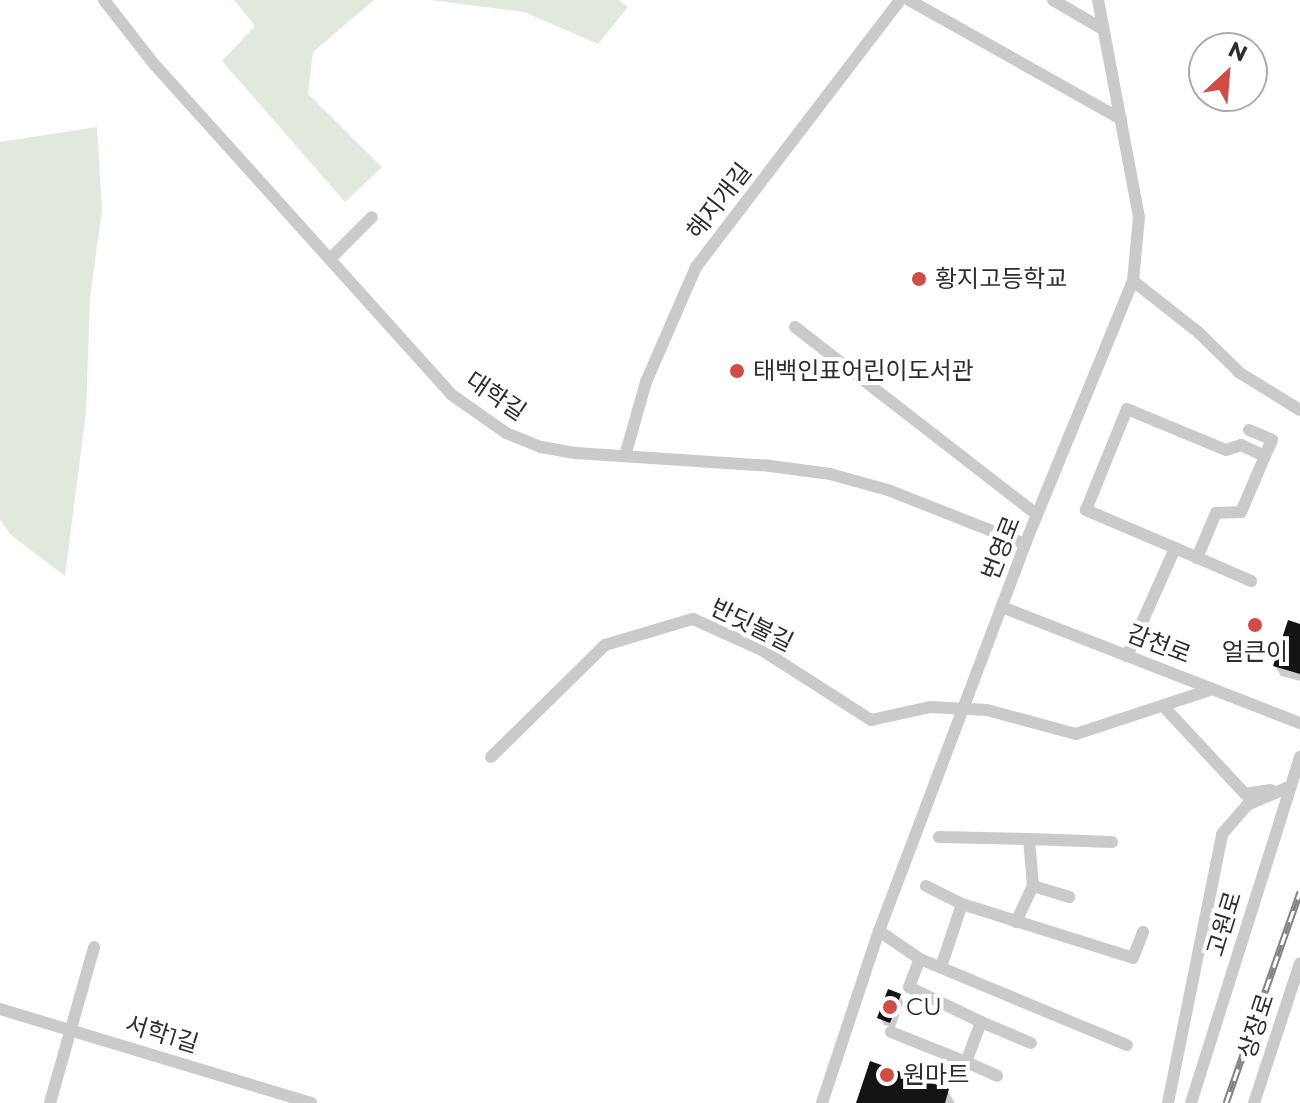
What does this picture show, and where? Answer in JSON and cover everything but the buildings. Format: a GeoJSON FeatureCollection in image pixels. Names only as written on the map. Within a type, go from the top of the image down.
{"type":"FeatureCollection","features":[{"type":"Feature","properties":{"kind":"street","name":"대학길"},"geometry":{"type":"LineString","coordinates":[[104,0],[154,64],[452,395],[506,433],[541,447],[830,474],[888,490],[1025,544]]}},
{"type":"Feature","properties":{"kind":"street","name":"해지개길"},"geometry":{"type":"LineString","coordinates":[[625,456],[646,382],[696,267],[900,0]]}},
{"type":"Feature","properties":{"kind":"street"},"geometry":{"type":"LineString","coordinates":[[909,0],[1121,119]]}},
{"type":"Feature","properties":{"kind":"street"},"geometry":{"type":"LineString","coordinates":[[1053,0],[1101,28]]}},
{"type":"Feature","properties":{"kind":"street","name":"번영로"},"geometry":{"type":"LineString","coordinates":[[822,1103],[879,931],[1025,544],[1133,281],[1139,217],[1098,0]]}},
{"type":"Feature","properties":{"kind":"street"},"geometry":{"type":"LineString","coordinates":[[330,259],[372,217]]}},
{"type":"Feature","properties":{"kind":"street"},"geometry":{"type":"LineString","coordinates":[[1133,281],[1198,332],[1240,373],[1300,410]]}},
{"type":"Feature","properties":{"kind":"street"},"geometry":{"type":"LineString","coordinates":[[795,327],[1037,515]]}},
{"type":"Feature","properties":{"kind":"street"},"geometry":{"type":"LineString","coordinates":[[1251,581],[1086,510],[1127,409],[1226,450],[1241,445],[1265,456]]}},
{"type":"Feature","properties":{"kind":"street"},"geometry":{"type":"LineString","coordinates":[[1197,558],[1216,513],[1241,512],[1272,440],[1249,430]]}},
{"type":"Feature","properties":{"kind":"street"},"geometry":{"type":"LineString","coordinates":[[1127,656],[1175,548]]}},
{"type":"Feature","properties":{"kind":"street","name":"감천로"},"geometry":{"type":"LineString","coordinates":[[1002,607],[1300,723]]}},
{"type":"Feature","properties":{"kind":"street","name":"반딧불길"},"geometry":{"type":"LineString","coordinates":[[491,757],[605,645],[693,619],[762,650],[871,720],[930,707],[987,710],[1076,734],[1164,707]]}},
{"type":"Feature","properties":{"kind":"street"},"geometry":{"type":"LineString","coordinates":[[1213,689],[1164,707],[1245,794],[1289,787]]}},
{"type":"Feature","properties":{"kind":"street","name":"고원로"},"geometry":{"type":"LineString","coordinates":[[1191,1103],[1300,757]]}},
{"type":"Feature","properties":{"kind":"street"},"geometry":{"type":"LineString","coordinates":[[1168,1103],[1222,834],[1247,805],[1289,787]]}},
{"type":"Feature","properties":{"kind":"street"},"geometry":{"type":"LineString","coordinates":[[939,837],[1112,842]]}},
{"type":"Feature","properties":{"kind":"street"},"geometry":{"type":"LineString","coordinates":[[1016,922],[1033,886],[1029,839]]}},
{"type":"Feature","properties":{"kind":"street"},"geometry":{"type":"LineString","coordinates":[[926,886],[962,904],[1133,958],[1143,932]]}},
{"type":"Feature","properties":{"kind":"street"},"geometry":{"type":"LineString","coordinates":[[1033,886],[1069,897]]}},
{"type":"Feature","properties":{"kind":"street"},"geometry":{"type":"LineString","coordinates":[[941,967],[962,904]]}},
{"type":"Feature","properties":{"kind":"street"},"geometry":{"type":"LineString","coordinates":[[879,931],[920,959],[1127,1045]]}},
{"type":"Feature","properties":{"kind":"street"},"geometry":{"type":"LineString","coordinates":[[50,1103],[94,947]]}},
{"type":"Feature","properties":{"kind":"street"},"geometry":{"type":"LineString","coordinates":[[920,959],[909,987],[1031,1043]]}},
{"type":"Feature","properties":{"kind":"street","name":"상장로"},"geometry":{"type":"LineString","coordinates":[[1254,1103],[1300,963]]}},
{"type":"Feature","properties":{"kind":"street","name":"서학1길"},"geometry":{"type":"LineString","coordinates":[[0,1009],[311,1103]]}},
{"type":"Feature","properties":{"kind":"street"},"geometry":{"type":"LineString","coordinates":[[966,1062],[981,1022]]}},
{"type":"Feature","properties":{"kind":"street"},"geometry":{"type":"LineString","coordinates":[[891,1032],[997,1076]]}},
{"type":"Feature","properties":{"kind":"shaded area"},"geometry":{"type":"Polygon","coordinates":[[[234,0],[374,0],[313,52],[308,94],[382,167],[345,202],[222,61],[255,26],[234,0]]]}},
{"type":"Feature","properties":{"kind":"shaded area"},"geometry":{"type":"Polygon","coordinates":[[[430,0],[619,0],[628,7],[598,44],[524,12],[430,0]]]}},
{"type":"Feature","properties":{"kind":"shaded area"},"geometry":{"type":"Polygon","coordinates":[[[97,127],[102,210],[90,298],[86,412],[65,576],[12,536],[0,520],[0,142],[97,127]]]}},
{"type":"Feature","properties":{"kind":"railway"},"geometry":{"type":"LineString","coordinates":[[1226,1103],[1300,892]]}},
{"type":"Feature","properties":{"kind":"place","name":"황지고등학교"},"geometry":{"type":"Point","coordinates":[919,279]}},
{"type":"Feature","properties":{"kind":"place","name":"태백인표어린이도서관"},"geometry":{"type":"Point","coordinates":[737,371]}},
{"type":"Feature","properties":{"kind":"place","name":"얼큰이"},"geometry":{"type":"Point","coordinates":[1255,625]}},
{"type":"Feature","properties":{"kind":"place","name":"CU"},"geometry":{"type":"Point","coordinates":[890,1007]}},
{"type":"Feature","properties":{"kind":"place","name":"원마트"},"geometry":{"type":"Point","coordinates":[887,1075]}}]}
